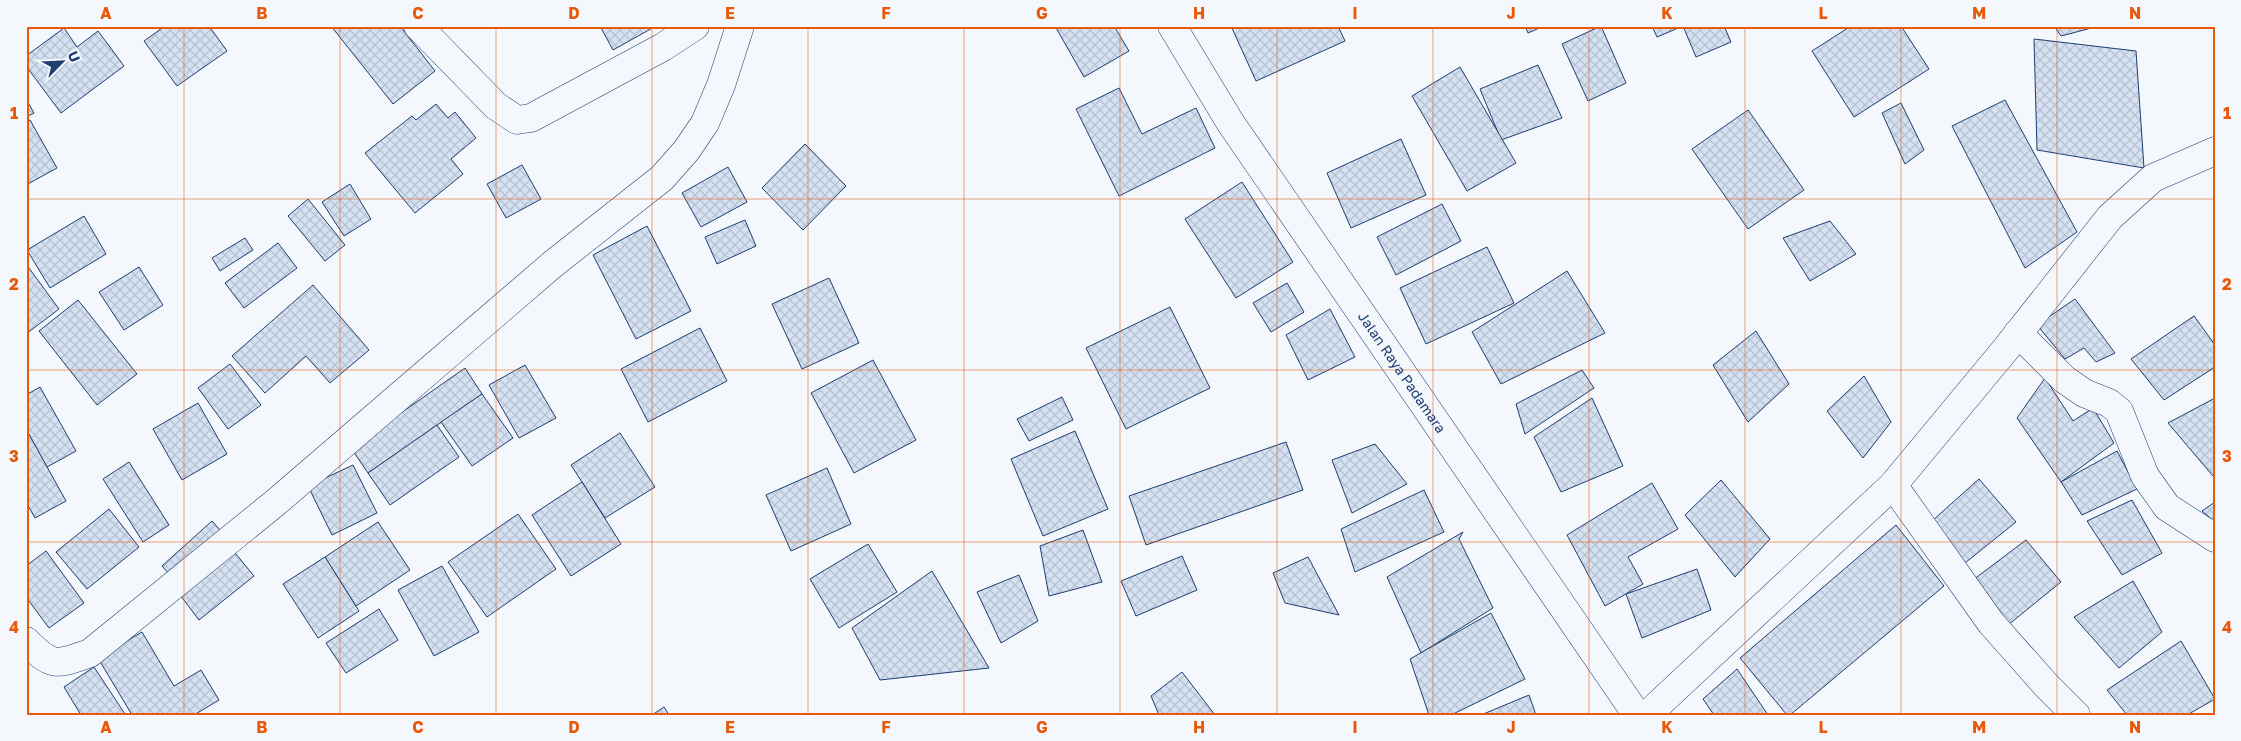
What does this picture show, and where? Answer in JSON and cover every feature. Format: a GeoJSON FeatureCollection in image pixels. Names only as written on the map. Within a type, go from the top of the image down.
{"type":"FeatureCollection","features":[{"type":"Feature","properties":{"kind":"street"},"geometry":{"type":"LineString","coordinates":[[418,26],[496,106],[517,120],[531,118],[663,47],[695,26]]}},
{"type":"Feature","properties":{"kind":"street"},"geometry":{"type":"LineString","coordinates":[[26,641],[46,660],[62,663],[90,653],[275,503],[553,264],[662,178],[686,151],[705,123],[721,86],[740,26]]}},
{"type":"Feature","properties":{"kind":"street","name":"Jalan Raya Padamara"},"geometry":{"type":"LineString","coordinates":[[1172,26],[1230,122],[1637,715]]}},
{"type":"Feature","properties":{"kind":"street"},"geometry":{"type":"LineString","coordinates":[[1647,715],[1893,485],[2110,217],[2134,193],[2153,178],[2215,151]]}},
{"type":"Feature","properties":{"kind":"street"},"geometry":{"type":"LineString","coordinates":[[2018,333],[2064,379],[2084,393],[2109,403],[2119,411],[2145,476],[2167,507],[2215,538]]}},
{"type":"Feature","properties":{"kind":"street"},"geometry":{"type":"LineString","coordinates":[[1893,485],[1991,623],[2046,685],[2076,715]]}},
{"type":"Feature","properties":{"kind":"building"},"geometry":{"type":"Polygon","coordinates":[[[165,26],[209,26],[227,51],[177,86],[144,41],[165,26]]]}},
{"type":"Feature","properties":{"kind":"building"},"geometry":{"type":"Polygon","coordinates":[[[331,26],[400,26],[435,71],[393,104],[331,26]]]}},
{"type":"Feature","properties":{"kind":"building"},"geometry":{"type":"Polygon","coordinates":[[[600,26],[656,26],[613,50],[600,26]]]}},
{"type":"Feature","properties":{"kind":"building"},"geometry":{"type":"Polygon","coordinates":[[[1055,26],[1114,26],[1129,51],[1084,77],[1055,26]]]}},
{"type":"Feature","properties":{"kind":"building"},"geometry":{"type":"Polygon","coordinates":[[[1231,26],[1338,26],[1345,41],[1256,81],[1231,26]]]}},
{"type":"Feature","properties":{"kind":"building"},"geometry":{"type":"Polygon","coordinates":[[[1525,26],[1544,26],[1528,33],[1525,26]]]}},
{"type":"Feature","properties":{"kind":"building"},"geometry":{"type":"Polygon","coordinates":[[[1601,26],[1626,83],[1588,101],[1562,44],[1601,26]]]}},
{"type":"Feature","properties":{"kind":"building"},"geometry":{"type":"Polygon","coordinates":[[[1652,26],[1683,26],[1657,37],[1652,26]]]}},
{"type":"Feature","properties":{"kind":"building"},"geometry":{"type":"Polygon","coordinates":[[[1683,26],[1724,26],[1731,42],[1696,57],[1683,26]]]}},
{"type":"Feature","properties":{"kind":"building"},"geometry":{"type":"Polygon","coordinates":[[[1851,26],[1901,26],[1929,69],[1854,117],[1812,51],[1851,26]]]}},
{"type":"Feature","properties":{"kind":"building"},"geometry":{"type":"Polygon","coordinates":[[[2054,26],[2099,26],[2061,36],[2054,26]]]}},
{"type":"Feature","properties":{"kind":"building"},"geometry":{"type":"Polygon","coordinates":[[[64,28],[77,47],[98,31],[124,66],[61,113],[26,66],[26,56],[64,28]]]}},
{"type":"Feature","properties":{"kind":"building"},"geometry":{"type":"Polygon","coordinates":[[[2034,39],[2136,51],[2144,168],[2037,150],[2034,39]]]}},
{"type":"Feature","properties":{"kind":"building"},"geometry":{"type":"Polygon","coordinates":[[[1538,65],[1562,118],[1501,140],[1480,89],[1538,65]]]}},
{"type":"Feature","properties":{"kind":"building"},"geometry":{"type":"Polygon","coordinates":[[[1460,67],[1516,163],[1467,191],[1412,96],[1460,67]]]}},
{"type":"Feature","properties":{"kind":"building"},"geometry":{"type":"Polygon","coordinates":[[[1119,88],[1142,134],[1196,108],[1215,148],[1119,196],[1076,109],[1119,88]]]}},
{"type":"Feature","properties":{"kind":"building"},"geometry":{"type":"Polygon","coordinates":[[[26,99],[34,113],[26,117],[26,99]]]}},
{"type":"Feature","properties":{"kind":"building"},"geometry":{"type":"Polygon","coordinates":[[[2005,100],[2077,232],[2025,268],[1952,126],[2005,100]]]}},
{"type":"Feature","properties":{"kind":"building"},"geometry":{"type":"Polygon","coordinates":[[[1901,103],[1924,150],[1905,164],[1882,113],[1901,103]]]}},
{"type":"Feature","properties":{"kind":"building"},"geometry":{"type":"Polygon","coordinates":[[[436,104],[448,118],[455,112],[476,138],[451,159],[463,174],[415,213],[365,153],[412,116],[416,120],[436,104]]]}},
{"type":"Feature","properties":{"kind":"building"},"geometry":{"type":"Polygon","coordinates":[[[1748,110],[1804,190],[1748,229],[1692,149],[1748,110]]]}},
{"type":"Feature","properties":{"kind":"building"},"geometry":{"type":"Polygon","coordinates":[[[30,120],[57,168],[26,185],[26,122],[30,120]]]}},
{"type":"Feature","properties":{"kind":"building"},"geometry":{"type":"Polygon","coordinates":[[[1401,139],[1426,195],[1351,228],[1327,173],[1401,139]]]}},
{"type":"Feature","properties":{"kind":"building"},"geometry":{"type":"Polygon","coordinates":[[[805,144],[846,186],[803,230],[762,188],[805,144]]]}},
{"type":"Feature","properties":{"kind":"building"},"geometry":{"type":"Polygon","coordinates":[[[522,165],[541,199],[506,218],[487,184],[522,165]]]}},
{"type":"Feature","properties":{"kind":"building"},"geometry":{"type":"Polygon","coordinates":[[[728,167],[747,202],[701,227],[682,193],[728,167]]]}},
{"type":"Feature","properties":{"kind":"building"},"geometry":{"type":"Polygon","coordinates":[[[1242,182],[1293,262],[1236,298],[1185,219],[1242,182]]]}},
{"type":"Feature","properties":{"kind":"building"},"geometry":{"type":"Polygon","coordinates":[[[350,184],[371,219],[344,236],[322,202],[350,184]]]}},
{"type":"Feature","properties":{"kind":"building"},"geometry":{"type":"Polygon","coordinates":[[[308,199],[345,245],[325,261],[288,216],[308,199]]]}},
{"type":"Feature","properties":{"kind":"building"},"geometry":{"type":"Polygon","coordinates":[[[1442,204],[1461,241],[1396,275],[1377,237],[1442,204]]]}},
{"type":"Feature","properties":{"kind":"building"},"geometry":{"type":"Polygon","coordinates":[[[84,216],[106,254],[50,288],[27,250],[84,216]]]}},
{"type":"Feature","properties":{"kind":"building"},"geometry":{"type":"Polygon","coordinates":[[[745,220],[756,246],[717,264],[705,237],[745,220]]]}},
{"type":"Feature","properties":{"kind":"building"},"geometry":{"type":"Polygon","coordinates":[[[1830,221],[1856,254],[1810,281],[1783,238],[1830,221]]]}},
{"type":"Feature","properties":{"kind":"building"},"geometry":{"type":"Polygon","coordinates":[[[647,226],[691,311],[636,339],[593,255],[647,226]]]}},
{"type":"Feature","properties":{"kind":"building"},"geometry":{"type":"Polygon","coordinates":[[[245,238],[253,250],[220,271],[212,258],[245,238]]]}},
{"type":"Feature","properties":{"kind":"building"},"geometry":{"type":"Polygon","coordinates":[[[278,243],[297,268],[244,308],[225,283],[278,243]]]}},
{"type":"Feature","properties":{"kind":"building"},"geometry":{"type":"Polygon","coordinates":[[[1487,247],[1514,303],[1426,344],[1400,288],[1487,247]]]}},
{"type":"Feature","properties":{"kind":"building"},"geometry":{"type":"Polygon","coordinates":[[[26,264],[59,309],[26,334],[26,264]]]}},
{"type":"Feature","properties":{"kind":"building"},"geometry":{"type":"Polygon","coordinates":[[[139,267],[163,305],[124,330],[99,292],[139,267]]]}},
{"type":"Feature","properties":{"kind":"building"},"geometry":{"type":"Polygon","coordinates":[[[1567,271],[1605,333],[1501,384],[1472,332],[1567,271]]]}},
{"type":"Feature","properties":{"kind":"building"},"geometry":{"type":"Polygon","coordinates":[[[829,278],[859,343],[802,369],[772,304],[829,278]]]}},
{"type":"Feature","properties":{"kind":"building"},"geometry":{"type":"Polygon","coordinates":[[[1287,283],[1304,312],[1271,332],[1253,303],[1287,283]]]}},
{"type":"Feature","properties":{"kind":"building"},"geometry":{"type":"Polygon","coordinates":[[[313,285],[369,350],[330,383],[306,356],[265,393],[232,356],[313,285]]]}},
{"type":"Feature","properties":{"kind":"building"},"geometry":{"type":"Polygon","coordinates":[[[2075,299],[2115,353],[2096,362],[2084,348],[2065,359],[2037,325],[2075,299]]]}},
{"type":"Feature","properties":{"kind":"building"},"geometry":{"type":"Polygon","coordinates":[[[78,300],[137,374],[97,405],[39,331],[78,300]]]}},
{"type":"Feature","properties":{"kind":"building"},"geometry":{"type":"Polygon","coordinates":[[[1170,307],[1210,388],[1126,429],[1086,348],[1170,307]]]}},
{"type":"Feature","properties":{"kind":"building"},"geometry":{"type":"Polygon","coordinates":[[[1330,309],[1355,357],[1308,380],[1286,335],[1330,309]]]}},
{"type":"Feature","properties":{"kind":"building"},"geometry":{"type":"Polygon","coordinates":[[[2194,316],[2215,345],[2215,367],[2164,400],[2131,359],[2194,316]]]}},
{"type":"Feature","properties":{"kind":"building"},"geometry":{"type":"Polygon","coordinates":[[[700,328],[727,381],[648,422],[621,369],[700,328]]]}},
{"type":"Feature","properties":{"kind":"building"},"geometry":{"type":"Polygon","coordinates":[[[1756,331],[1789,384],[1748,422],[1713,365],[1756,331]]]}},
{"type":"Feature","properties":{"kind":"building"},"geometry":{"type":"Polygon","coordinates":[[[873,360],[916,440],[854,473],[811,393],[873,360]]]}},
{"type":"Feature","properties":{"kind":"building"},"geometry":{"type":"Polygon","coordinates":[[[230,364],[261,405],[228,429],[198,388],[230,364]]]}},
{"type":"Feature","properties":{"kind":"building"},"geometry":{"type":"Polygon","coordinates":[[[525,365],[556,418],[519,438],[489,385],[525,365]]]}},
{"type":"Feature","properties":{"kind":"building"},"geometry":{"type":"Polygon","coordinates":[[[465,368],[482,394],[368,473],[351,448],[465,368]]]}},
{"type":"Feature","properties":{"kind":"building"},"geometry":{"type":"Polygon","coordinates":[[[1582,370],[1594,388],[1525,434],[1516,404],[1582,370]]]}},
{"type":"Feature","properties":{"kind":"building"},"geometry":{"type":"Polygon","coordinates":[[[1864,376],[1891,422],[1863,458],[1827,411],[1864,376]]]}},
{"type":"Feature","properties":{"kind":"building"},"geometry":{"type":"Polygon","coordinates":[[[2045,378],[2073,421],[2093,408],[2114,443],[2061,482],[2017,418],[2045,378]]]}},
{"type":"Feature","properties":{"kind":"building"},"geometry":{"type":"Polygon","coordinates":[[[40,387],[76,451],[47,467],[26,429],[26,395],[40,387]]]}},
{"type":"Feature","properties":{"kind":"building"},"geometry":{"type":"Polygon","coordinates":[[[482,394],[513,438],[472,466],[441,422],[482,394]]]}},
{"type":"Feature","properties":{"kind":"building"},"geometry":{"type":"Polygon","coordinates":[[[1062,397],[1073,420],[1029,441],[1017,419],[1062,397]]]}},
{"type":"Feature","properties":{"kind":"building"},"geometry":{"type":"Polygon","coordinates":[[[1592,398],[1623,466],[1561,492],[1534,437],[1592,398]]]}},
{"type":"Feature","properties":{"kind":"building"},"geometry":{"type":"Polygon","coordinates":[[[2215,398],[2215,476],[2213,476],[2168,423],[2215,398]]]}},
{"type":"Feature","properties":{"kind":"building"},"geometry":{"type":"Polygon","coordinates":[[[198,403],[227,454],[182,480],[153,429],[198,403]]]}},
{"type":"Feature","properties":{"kind":"building"},"geometry":{"type":"Polygon","coordinates":[[[437,425],[459,457],[390,505],[368,473],[437,425]]]}},
{"type":"Feature","properties":{"kind":"building"},"geometry":{"type":"Polygon","coordinates":[[[26,429],[66,501],[35,518],[26,502],[26,429]]]}},
{"type":"Feature","properties":{"kind":"building"},"geometry":{"type":"Polygon","coordinates":[[[1075,431],[1108,509],[1043,536],[1011,459],[1075,431]]]}},
{"type":"Feature","properties":{"kind":"building"},"geometry":{"type":"Polygon","coordinates":[[[620,433],[655,487],[605,518],[571,465],[620,433]]]}},
{"type":"Feature","properties":{"kind":"building"},"geometry":{"type":"Polygon","coordinates":[[[1286,442],[1303,490],[1146,545],[1129,496],[1286,442]]]}},
{"type":"Feature","properties":{"kind":"building"},"geometry":{"type":"Polygon","coordinates":[[[1375,444],[1407,484],[1352,513],[1332,460],[1375,444]]]}},
{"type":"Feature","properties":{"kind":"building"},"geometry":{"type":"Polygon","coordinates":[[[2117,451],[2137,489],[2082,515],[2061,482],[2117,451]]]}},
{"type":"Feature","properties":{"kind":"building"},"geometry":{"type":"Polygon","coordinates":[[[129,462],[169,525],[143,542],[103,479],[129,462]]]}},
{"type":"Feature","properties":{"kind":"building"},"geometry":{"type":"Polygon","coordinates":[[[353,465],[377,513],[332,535],[308,486],[353,465]]]}},
{"type":"Feature","properties":{"kind":"building"},"geometry":{"type":"Polygon","coordinates":[[[827,468],[851,524],[791,551],[766,495],[827,468]]]}},
{"type":"Feature","properties":{"kind":"building"},"geometry":{"type":"Polygon","coordinates":[[[1979,479],[2016,522],[1960,567],[1932,521],[1979,479]]]}},
{"type":"Feature","properties":{"kind":"building"},"geometry":{"type":"Polygon","coordinates":[[[1721,480],[1770,539],[1735,577],[1685,515],[1721,480]]]}},
{"type":"Feature","properties":{"kind":"building"},"geometry":{"type":"Polygon","coordinates":[[[582,482],[621,544],[571,576],[532,515],[582,482]]]}},
{"type":"Feature","properties":{"kind":"building"},"geometry":{"type":"Polygon","coordinates":[[[1652,483],[1678,529],[1628,557],[1643,584],[1605,606],[1567,535],[1652,483]]]}},
{"type":"Feature","properties":{"kind":"building"},"geometry":{"type":"Polygon","coordinates":[[[1424,490],[1444,532],[1355,572],[1341,529],[1424,490]]]}},
{"type":"Feature","properties":{"kind":"building"},"geometry":{"type":"Polygon","coordinates":[[[2132,500],[2162,553],[2122,575],[2087,521],[2132,500]]]}},
{"type":"Feature","properties":{"kind":"building"},"geometry":{"type":"Polygon","coordinates":[[[2215,502],[2215,522],[2202,511],[2215,502]]]}},
{"type":"Feature","properties":{"kind":"building"},"geometry":{"type":"Polygon","coordinates":[[[109,509],[139,547],[87,589],[56,552],[109,509]]]}},
{"type":"Feature","properties":{"kind":"building"},"geometry":{"type":"Polygon","coordinates":[[[518,514],[556,569],[487,617],[448,562],[518,514]]]}},
{"type":"Feature","properties":{"kind":"building"},"geometry":{"type":"Polygon","coordinates":[[[212,521],[227,538],[177,583],[162,566],[212,521]]]}},
{"type":"Feature","properties":{"kind":"building"},"geometry":{"type":"Polygon","coordinates":[[[378,522],[410,570],[356,606],[325,557],[378,522]]]}},
{"type":"Feature","properties":{"kind":"building"},"geometry":{"type":"Polygon","coordinates":[[[1896,525],[1944,586],[1790,715],[1787,715],[1740,658],[1896,525]]]}},
{"type":"Feature","properties":{"kind":"building"},"geometry":{"type":"Polygon","coordinates":[[[1083,530],[1102,582],[1049,596],[1040,546],[1083,530]]]}},
{"type":"Feature","properties":{"kind":"building"},"geometry":{"type":"Polygon","coordinates":[[[1463,532],[1459,539],[1493,608],[1421,653],[1387,577],[1463,532]]]}},
{"type":"Feature","properties":{"kind":"building"},"geometry":{"type":"Polygon","coordinates":[[[2026,540],[2061,582],[2008,625],[1969,583],[2026,540]]]}},
{"type":"Feature","properties":{"kind":"building"},"geometry":{"type":"Polygon","coordinates":[[[868,544],[897,592],[839,628],[810,579],[868,544]]]}},
{"type":"Feature","properties":{"kind":"building"},"geometry":{"type":"Polygon","coordinates":[[[231,548],[254,576],[199,620],[177,591],[231,548]]]}},
{"type":"Feature","properties":{"kind":"building"},"geometry":{"type":"Polygon","coordinates":[[[46,551],[84,603],[49,628],[26,597],[26,566],[46,551]]]}},
{"type":"Feature","properties":{"kind":"building"},"geometry":{"type":"Polygon","coordinates":[[[1182,556],[1197,590],[1136,616],[1121,581],[1182,556]]]}},
{"type":"Feature","properties":{"kind":"building"},"geometry":{"type":"Polygon","coordinates":[[[325,557],[359,611],[318,638],[283,584],[325,557]]]}},
{"type":"Feature","properties":{"kind":"building"},"geometry":{"type":"Polygon","coordinates":[[[1308,557],[1339,615],[1285,603],[1273,573],[1308,557]]]}},
{"type":"Feature","properties":{"kind":"building"},"geometry":{"type":"Polygon","coordinates":[[[442,566],[479,632],[434,656],[398,590],[442,566]]]}},
{"type":"Feature","properties":{"kind":"building"},"geometry":{"type":"Polygon","coordinates":[[[1697,569],[1711,610],[1642,638],[1626,594],[1697,569]]]}},
{"type":"Feature","properties":{"kind":"building"},"geometry":{"type":"Polygon","coordinates":[[[932,571],[989,668],[880,680],[852,628],[932,571]]]}},
{"type":"Feature","properties":{"kind":"building"},"geometry":{"type":"Polygon","coordinates":[[[1019,575],[1038,621],[1001,643],[977,592],[1019,575]]]}},
{"type":"Feature","properties":{"kind":"building"},"geometry":{"type":"Polygon","coordinates":[[[2133,581],[2162,632],[2119,668],[2074,617],[2133,581]]]}},
{"type":"Feature","properties":{"kind":"building"},"geometry":{"type":"Polygon","coordinates":[[[379,609],[398,640],[346,673],[326,643],[379,609]]]}},
{"type":"Feature","properties":{"kind":"building"},"geometry":{"type":"Polygon","coordinates":[[[1491,613],[1525,679],[1451,715],[1429,715],[1410,659],[1491,613]]]}},
{"type":"Feature","properties":{"kind":"building"},"geometry":{"type":"Polygon","coordinates":[[[142,632],[174,686],[201,670],[219,700],[194,715],[132,715],[98,658],[142,632]]]}},
{"type":"Feature","properties":{"kind":"building"},"geometry":{"type":"Polygon","coordinates":[[[2181,641],[2215,699],[2187,715],[2127,715],[2107,690],[2181,641]]]}},
{"type":"Feature","properties":{"kind":"building"},"geometry":{"type":"Polygon","coordinates":[[[94,667],[124,715],[81,715],[64,687],[94,667]]]}},
{"type":"Feature","properties":{"kind":"building"},"geometry":{"type":"Polygon","coordinates":[[[1737,669],[1768,715],[1714,715],[1703,699],[1737,669]]]}},
{"type":"Feature","properties":{"kind":"building"},"geometry":{"type":"Polygon","coordinates":[[[1182,672],[1215,715],[1159,715],[1151,696],[1182,672]]]}},
{"type":"Feature","properties":{"kind":"building"},"geometry":{"type":"Polygon","coordinates":[[[1529,695],[1536,715],[1481,715],[1529,695]]]}},
{"type":"Feature","properties":{"kind":"building"},"geometry":{"type":"Polygon","coordinates":[[[664,707],[669,715],[652,715],[664,707]]]}}]}
